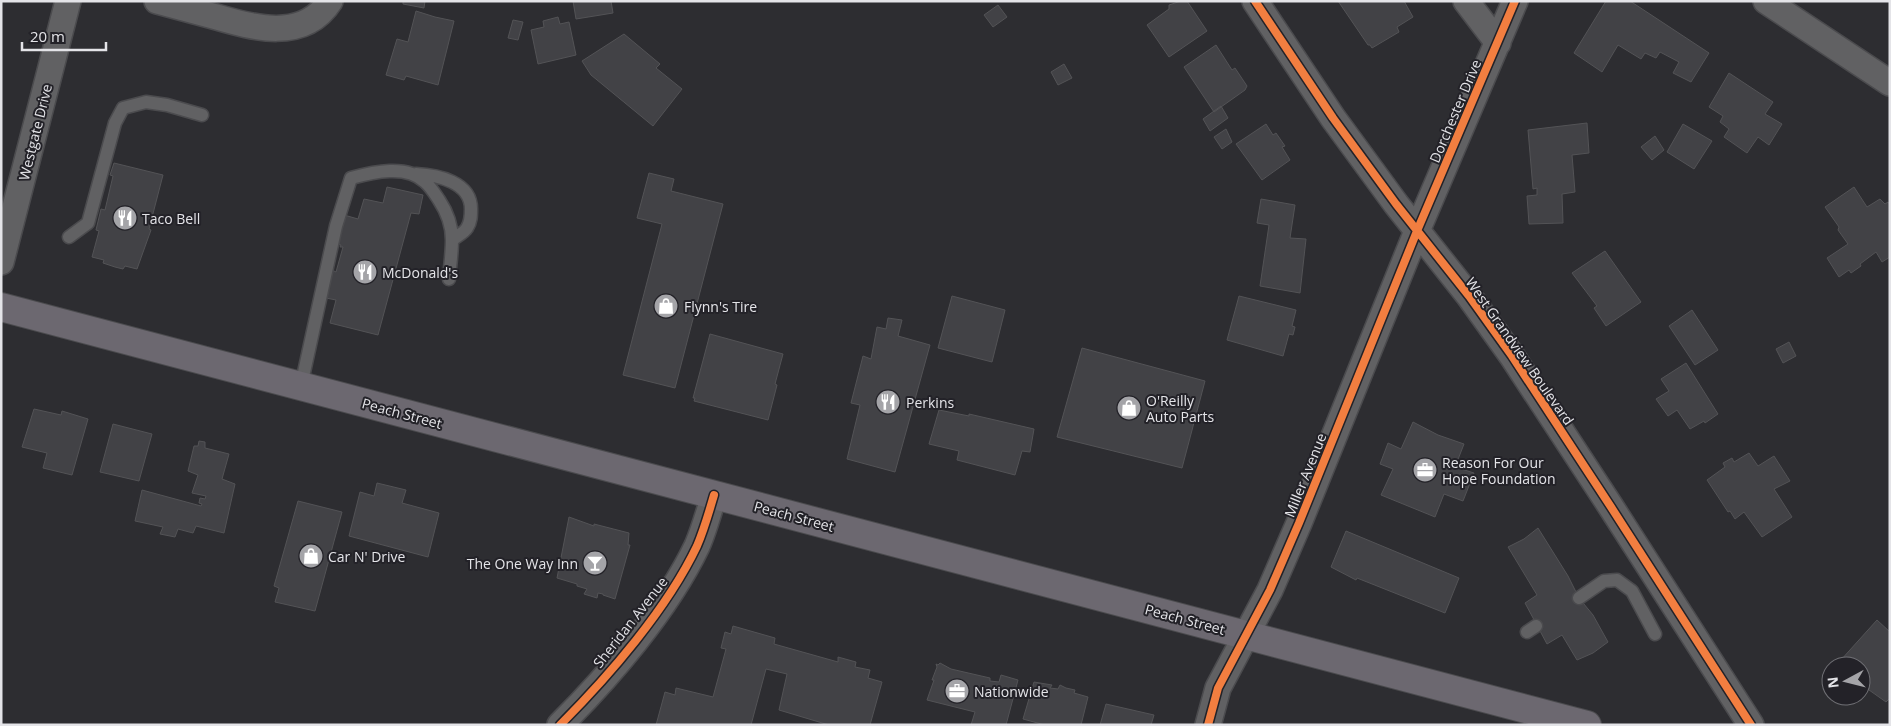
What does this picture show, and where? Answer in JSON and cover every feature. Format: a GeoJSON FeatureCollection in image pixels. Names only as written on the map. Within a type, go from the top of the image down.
{"type":"FeatureCollection","features":[{"type":"Feature","properties":{"kind":"main road","name":"Peach Street"},"geometry":{"type":"LineString","coordinates":[[1,306],[1586,725]]}},
{"type":"Feature","properties":{"kind":"street","name":"Westgate Drive"},"geometry":{"type":"LineString","coordinates":[[1,262],[68,1]]}},
{"type":"Feature","properties":{"kind":"street"},"geometry":{"type":"LineString","coordinates":[[157,1],[268,29],[289,28],[309,21],[326,7],[330,1]]}},
{"type":"Feature","properties":{"kind":"street","name":"West Grandview Boulevard"},"geometry":{"type":"LineString","coordinates":[[1255,1],[1333,118],[1417,231],[1469,296],[1512,356],[1751,725]]}},
{"type":"Feature","properties":{"kind":"street"},"geometry":{"type":"LineString","coordinates":[[1466,1],[1498,43]]}},
{"type":"Feature","properties":{"kind":"street","name":"Dorchester Drive"},"geometry":{"type":"LineString","coordinates":[[1417,231],[1515,1]]}},
{"type":"Feature","properties":{"kind":"street"},"geometry":{"type":"LineString","coordinates":[[1766,1],[1890,83]]}},
{"type":"Feature","properties":{"kind":"street","name":"Miller Avenue"},"geometry":{"type":"LineString","coordinates":[[1208,725],[1218,688],[1270,590],[1417,231]]}},
{"type":"Feature","properties":{"kind":"street","name":"Sheridan Avenue"},"geometry":{"type":"LineString","coordinates":[[560,725],[647,626],[680,578],[698,545],[714,495]]}},
{"type":"Feature","properties":{"kind":"lane"},"geometry":{"type":"LineString","coordinates":[[69,237],[88,223],[115,123],[123,108],[146,102],[167,105],[202,115]]}},
{"type":"Feature","properties":{"kind":"lane"},"geometry":{"type":"LineString","coordinates":[[301,386],[336,226],[351,178],[384,172],[402,172],[445,179],[466,190],[470,199],[471,220],[466,229],[452,240]]}},
{"type":"Feature","properties":{"kind":"lane"},"geometry":{"type":"LineString","coordinates":[[414,174],[425,181],[443,206],[450,222],[452,240],[448,279]]}},
{"type":"Feature","properties":{"kind":"lane"},"geometry":{"type":"LineString","coordinates":[[1579,598],[1604,581],[1617,580],[1632,591],[1655,634]]}},
{"type":"Feature","properties":{"kind":"building"},"geometry":{"type":"Polygon","coordinates":[[[403,1],[425,1],[424,8],[403,4],[403,1]]]}},
{"type":"Feature","properties":{"kind":"building"},"geometry":{"type":"Polygon","coordinates":[[[573,1],[611,1],[613,13],[576,19],[573,1]]]}},
{"type":"Feature","properties":{"kind":"building"},"geometry":{"type":"Polygon","coordinates":[[[1187,1],[1207,31],[1169,57],[1147,25],[1169,9],[1169,5],[1187,1]]]}},
{"type":"Feature","properties":{"kind":"building"},"geometry":{"type":"Polygon","coordinates":[[[1338,1],[1404,1],[1413,17],[1397,27],[1399,32],[1372,48],[1338,1]]]}},
{"type":"Feature","properties":{"kind":"building"},"geometry":{"type":"Polygon","coordinates":[[[1606,1],[1630,1],[1709,53],[1691,82],[1673,73],[1679,62],[1660,52],[1656,58],[1645,53],[1641,59],[1618,45],[1602,72],[1574,53],[1606,1]]]}},
{"type":"Feature","properties":{"kind":"building"},"geometry":{"type":"Polygon","coordinates":[[[998,5],[1007,17],[993,27],[984,15],[998,5]]]}},
{"type":"Feature","properties":{"kind":"building"},"geometry":{"type":"Polygon","coordinates":[[[416,11],[454,21],[438,85],[406,76],[404,80],[386,75],[397,39],[408,42],[416,11]]]}},
{"type":"Feature","properties":{"kind":"building"},"geometry":{"type":"Polygon","coordinates":[[[558,17],[560,24],[569,22],[576,55],[538,64],[531,30],[544,27],[543,21],[558,17]]]}},
{"type":"Feature","properties":{"kind":"building"},"geometry":{"type":"Polygon","coordinates":[[[513,20],[523,22],[518,40],[508,38],[513,20]]]}},
{"type":"Feature","properties":{"kind":"building"},"geometry":{"type":"Polygon","coordinates":[[[624,34],[660,64],[656,68],[682,89],[653,126],[591,75],[582,61],[624,34]]]}},
{"type":"Feature","properties":{"kind":"building"},"geometry":{"type":"Polygon","coordinates":[[[1216,45],[1232,70],[1235,68],[1247,86],[1245,90],[1214,112],[1184,67],[1216,45]]]}},
{"type":"Feature","properties":{"kind":"building"},"geometry":{"type":"Polygon","coordinates":[[[1064,64],[1072,78],[1058,85],[1051,72],[1064,64]]]}},
{"type":"Feature","properties":{"kind":"building"},"geometry":{"type":"Polygon","coordinates":[[[1729,73],[1773,102],[1765,114],[1782,124],[1769,145],[1758,137],[1747,153],[1724,137],[1729,129],[1720,122],[1723,116],[1709,107],[1729,73]]]}},
{"type":"Feature","properties":{"kind":"building"},"geometry":{"type":"Polygon","coordinates":[[[1221,106],[1228,118],[1210,131],[1203,119],[1221,106]]]}},
{"type":"Feature","properties":{"kind":"building"},"geometry":{"type":"Polygon","coordinates":[[[1587,123],[1589,153],[1572,155],[1575,192],[1562,194],[1563,223],[1529,224],[1527,196],[1537,195],[1537,188],[1533,189],[1528,130],[1587,123]]]}},
{"type":"Feature","properties":{"kind":"building"},"geometry":{"type":"Polygon","coordinates":[[[1266,124],[1273,135],[1276,133],[1285,146],[1282,147],[1290,160],[1262,180],[1236,144],[1266,124]]]}},
{"type":"Feature","properties":{"kind":"building"},"geometry":{"type":"Polygon","coordinates":[[[1683,124],[1712,141],[1694,169],[1667,152],[1683,124]]]}},
{"type":"Feature","properties":{"kind":"building"},"geometry":{"type":"Polygon","coordinates":[[[1226,129],[1232,142],[1222,149],[1214,137],[1226,129]]]}},
{"type":"Feature","properties":{"kind":"building"},"geometry":{"type":"Polygon","coordinates":[[[1655,136],[1664,150],[1652,160],[1641,147],[1655,136]]]}},
{"type":"Feature","properties":{"kind":"building"},"geometry":{"type":"Polygon","coordinates":[[[114,163],[163,175],[149,229],[151,230],[137,269],[125,266],[123,269],[115,267],[103,263],[104,260],[92,257],[99,231],[96,230],[101,209],[105,210],[113,176],[110,175],[114,163]]]}},
{"type":"Feature","properties":{"kind":"building"},"geometry":{"type":"Polygon","coordinates":[[[649,173],[674,179],[671,191],[723,204],[675,388],[623,375],[662,224],[637,218],[649,173]]]}},
{"type":"Feature","properties":{"kind":"building"},"geometry":{"type":"Polygon","coordinates":[[[387,187],[423,195],[419,214],[411,213],[378,335],[330,323],[336,300],[326,298],[330,284],[326,283],[330,269],[336,272],[343,247],[336,244],[344,215],[358,219],[364,199],[383,203],[387,187]]]}},
{"type":"Feature","properties":{"kind":"building"},"geometry":{"type":"Polygon","coordinates":[[[1854,187],[1867,207],[1880,199],[1885,204],[1888,202],[1890,205],[1890,257],[1882,262],[1876,252],[1851,273],[1849,270],[1839,277],[1827,258],[1848,244],[1825,207],[1854,187]]]}},
{"type":"Feature","properties":{"kind":"building"},"geometry":{"type":"Polygon","coordinates":[[[1261,199],[1295,205],[1290,238],[1306,239],[1300,293],[1260,286],[1269,225],[1257,223],[1261,199]]]}},
{"type":"Feature","properties":{"kind":"building"},"geometry":{"type":"Polygon","coordinates":[[[1605,251],[1641,302],[1606,326],[1594,308],[1597,306],[1572,273],[1605,251]]]}},
{"type":"Feature","properties":{"kind":"building"},"geometry":{"type":"Polygon","coordinates":[[[952,296],[1005,310],[992,362],[938,348],[952,296]]]}},
{"type":"Feature","properties":{"kind":"building"},"geometry":{"type":"Polygon","coordinates":[[[1239,296],[1296,310],[1292,326],[1295,327],[1293,335],[1289,334],[1283,356],[1227,340],[1239,296]]]}},
{"type":"Feature","properties":{"kind":"building"},"geometry":{"type":"Polygon","coordinates":[[[1692,310],[1718,350],[1695,365],[1669,326],[1692,310]]]}},
{"type":"Feature","properties":{"kind":"building"},"geometry":{"type":"Polygon","coordinates":[[[888,318],[902,320],[898,336],[930,345],[895,472],[847,459],[860,405],[851,403],[863,356],[871,359],[877,327],[886,329],[888,318]]]}},
{"type":"Feature","properties":{"kind":"building"},"geometry":{"type":"Polygon","coordinates":[[[710,334],[783,354],[768,420],[694,401],[695,398],[693,398],[710,334]]]}},
{"type":"Feature","properties":{"kind":"building"},"geometry":{"type":"Polygon","coordinates":[[[1789,342],[1796,356],[1783,363],[1776,349],[1789,342]]]}},
{"type":"Feature","properties":{"kind":"building"},"geometry":{"type":"Polygon","coordinates":[[[1082,348],[1205,381],[1182,468],[1057,437],[1082,348]]]}},
{"type":"Feature","properties":{"kind":"building"},"geometry":{"type":"Polygon","coordinates":[[[1686,363],[1718,414],[1705,423],[1704,421],[1690,429],[1677,410],[1668,416],[1656,399],[1669,391],[1661,379],[1686,363]]]}},
{"type":"Feature","properties":{"kind":"building"},"geometry":{"type":"Polygon","coordinates":[[[34,409],[61,415],[62,411],[88,419],[72,475],[43,468],[47,453],[22,447],[34,409]]]}},
{"type":"Feature","properties":{"kind":"building"},"geometry":{"type":"Polygon","coordinates":[[[939,410],[969,416],[969,414],[1034,429],[1030,452],[1022,451],[1015,475],[957,460],[959,451],[929,444],[939,410]]]}},
{"type":"Feature","properties":{"kind":"building"},"geometry":{"type":"Polygon","coordinates":[[[1413,422],[1438,435],[1464,444],[1455,467],[1474,473],[1463,501],[1444,494],[1435,517],[1381,495],[1393,469],[1380,464],[1388,443],[1401,449],[1413,422]]]}},
{"type":"Feature","properties":{"kind":"building"},"geometry":{"type":"Polygon","coordinates":[[[113,424],[152,434],[139,481],[100,472],[113,424]]]}},
{"type":"Feature","properties":{"kind":"building"},"geometry":{"type":"Polygon","coordinates":[[[199,441],[205,442],[205,448],[229,454],[222,479],[235,484],[224,533],[196,526],[193,533],[178,529],[175,537],[160,534],[163,527],[135,521],[142,490],[201,506],[202,504],[199,503],[200,498],[205,499],[206,496],[192,493],[198,475],[188,471],[194,446],[198,446],[199,441]]]}},
{"type":"Feature","properties":{"kind":"building"},"geometry":{"type":"Polygon","coordinates":[[[1749,453],[1758,466],[1774,456],[1790,481],[1774,489],[1792,517],[1762,537],[1744,512],[1735,519],[1730,511],[1728,512],[1707,480],[1725,467],[1723,463],[1732,458],[1734,462],[1749,453]]]}},
{"type":"Feature","properties":{"kind":"building"},"geometry":{"type":"Polygon","coordinates":[[[377,483],[406,490],[402,503],[439,513],[428,557],[349,536],[360,492],[374,496],[377,483]]]}},
{"type":"Feature","properties":{"kind":"building"},"geometry":{"type":"Polygon","coordinates":[[[298,501],[342,512],[315,611],[275,602],[279,588],[274,586],[298,501]]]}},
{"type":"Feature","properties":{"kind":"building"},"geometry":{"type":"Polygon","coordinates":[[[569,517],[594,526],[594,524],[629,533],[628,545],[630,545],[615,599],[598,593],[597,598],[584,594],[587,589],[557,578],[569,517]]]}},
{"type":"Feature","properties":{"kind":"building"},"geometry":{"type":"Polygon","coordinates":[[[1538,528],[1568,576],[1579,598],[1593,615],[1608,642],[1593,653],[1577,660],[1562,635],[1547,644],[1525,603],[1537,595],[1508,547],[1524,539],[1538,528]]]}},
{"type":"Feature","properties":{"kind":"building"},"geometry":{"type":"Polygon","coordinates":[[[1346,531],[1459,578],[1445,613],[1357,578],[1356,580],[1331,567],[1346,531]]]}},
{"type":"Feature","properties":{"kind":"building"},"geometry":{"type":"Polygon","coordinates":[[[1877,620],[1890,632],[1890,698],[1886,702],[1871,691],[1871,656],[1845,656],[1877,620]]]}},
{"type":"Feature","properties":{"kind":"building"},"geometry":{"type":"Polygon","coordinates":[[[733,626],[775,638],[774,644],[838,662],[838,657],[856,662],[855,667],[870,670],[868,678],[882,682],[870,725],[829,725],[779,710],[787,674],[766,669],[751,725],[656,725],[665,692],[675,695],[676,688],[713,697],[726,649],[721,648],[725,632],[731,634],[733,626]]]}},
{"type":"Feature","properties":{"kind":"building"},"geometry":{"type":"Polygon","coordinates":[[[940,663],[951,669],[990,678],[990,681],[999,682],[1001,675],[1018,680],[1006,725],[971,725],[975,712],[927,700],[934,680],[932,680],[937,667],[936,664],[940,663]]]}},
{"type":"Feature","properties":{"kind":"building"},"geometry":{"type":"Polygon","coordinates":[[[1034,682],[1052,685],[1050,688],[1058,689],[1060,685],[1075,690],[1074,693],[1088,697],[1081,725],[1045,725],[1023,719],[1034,682]]]}},
{"type":"Feature","properties":{"kind":"building"},"geometry":{"type":"Polygon","coordinates":[[[1106,704],[1154,715],[1151,725],[1100,725],[1106,704]]]}},
{"type":"Feature","properties":{"kind":"cycle path"},"geometry":{"type":"LineString","coordinates":[[1255,1],[1333,118],[1396,204],[1469,296],[1512,356],[1751,725]]}},
{"type":"Feature","properties":{"kind":"cycle path"},"geometry":{"type":"LineString","coordinates":[[1208,725],[1218,688],[1270,590],[1299,523],[1417,231],[1515,1]]}},
{"type":"Feature","properties":{"kind":"cycle path"},"geometry":{"type":"LineString","coordinates":[[560,725],[636,641],[670,594],[697,546],[714,495]]}},
{"type":"Feature","properties":{"kind":"place","name":"Taco Bell"},"geometry":{"type":"Point","coordinates":[125,218]}},
{"type":"Feature","properties":{"kind":"place","name":"McDonald's"},"geometry":{"type":"Point","coordinates":[365,272]}},
{"type":"Feature","properties":{"kind":"place","name":"Flynn's Tire"},"geometry":{"type":"Point","coordinates":[666,306]}},
{"type":"Feature","properties":{"kind":"place","name":"Perkins"},"geometry":{"type":"Point","coordinates":[888,402]}},
{"type":"Feature","properties":{"kind":"place","name":"O'Reilly Auto Parts"},"geometry":{"type":"Point","coordinates":[1129,408]}},
{"type":"Feature","properties":{"kind":"place","name":"Reason For Our Hope Foundation"},"geometry":{"type":"Point","coordinates":[1425,470]}},
{"type":"Feature","properties":{"kind":"place","name":"Car N' Drive"},"geometry":{"type":"Point","coordinates":[311,556]}},
{"type":"Feature","properties":{"kind":"place","name":"The One Way Inn"},"geometry":{"type":"Point","coordinates":[595,563]}},
{"type":"Feature","properties":{"kind":"place","name":"Nationwide"},"geometry":{"type":"Point","coordinates":[957,691]}}]}
